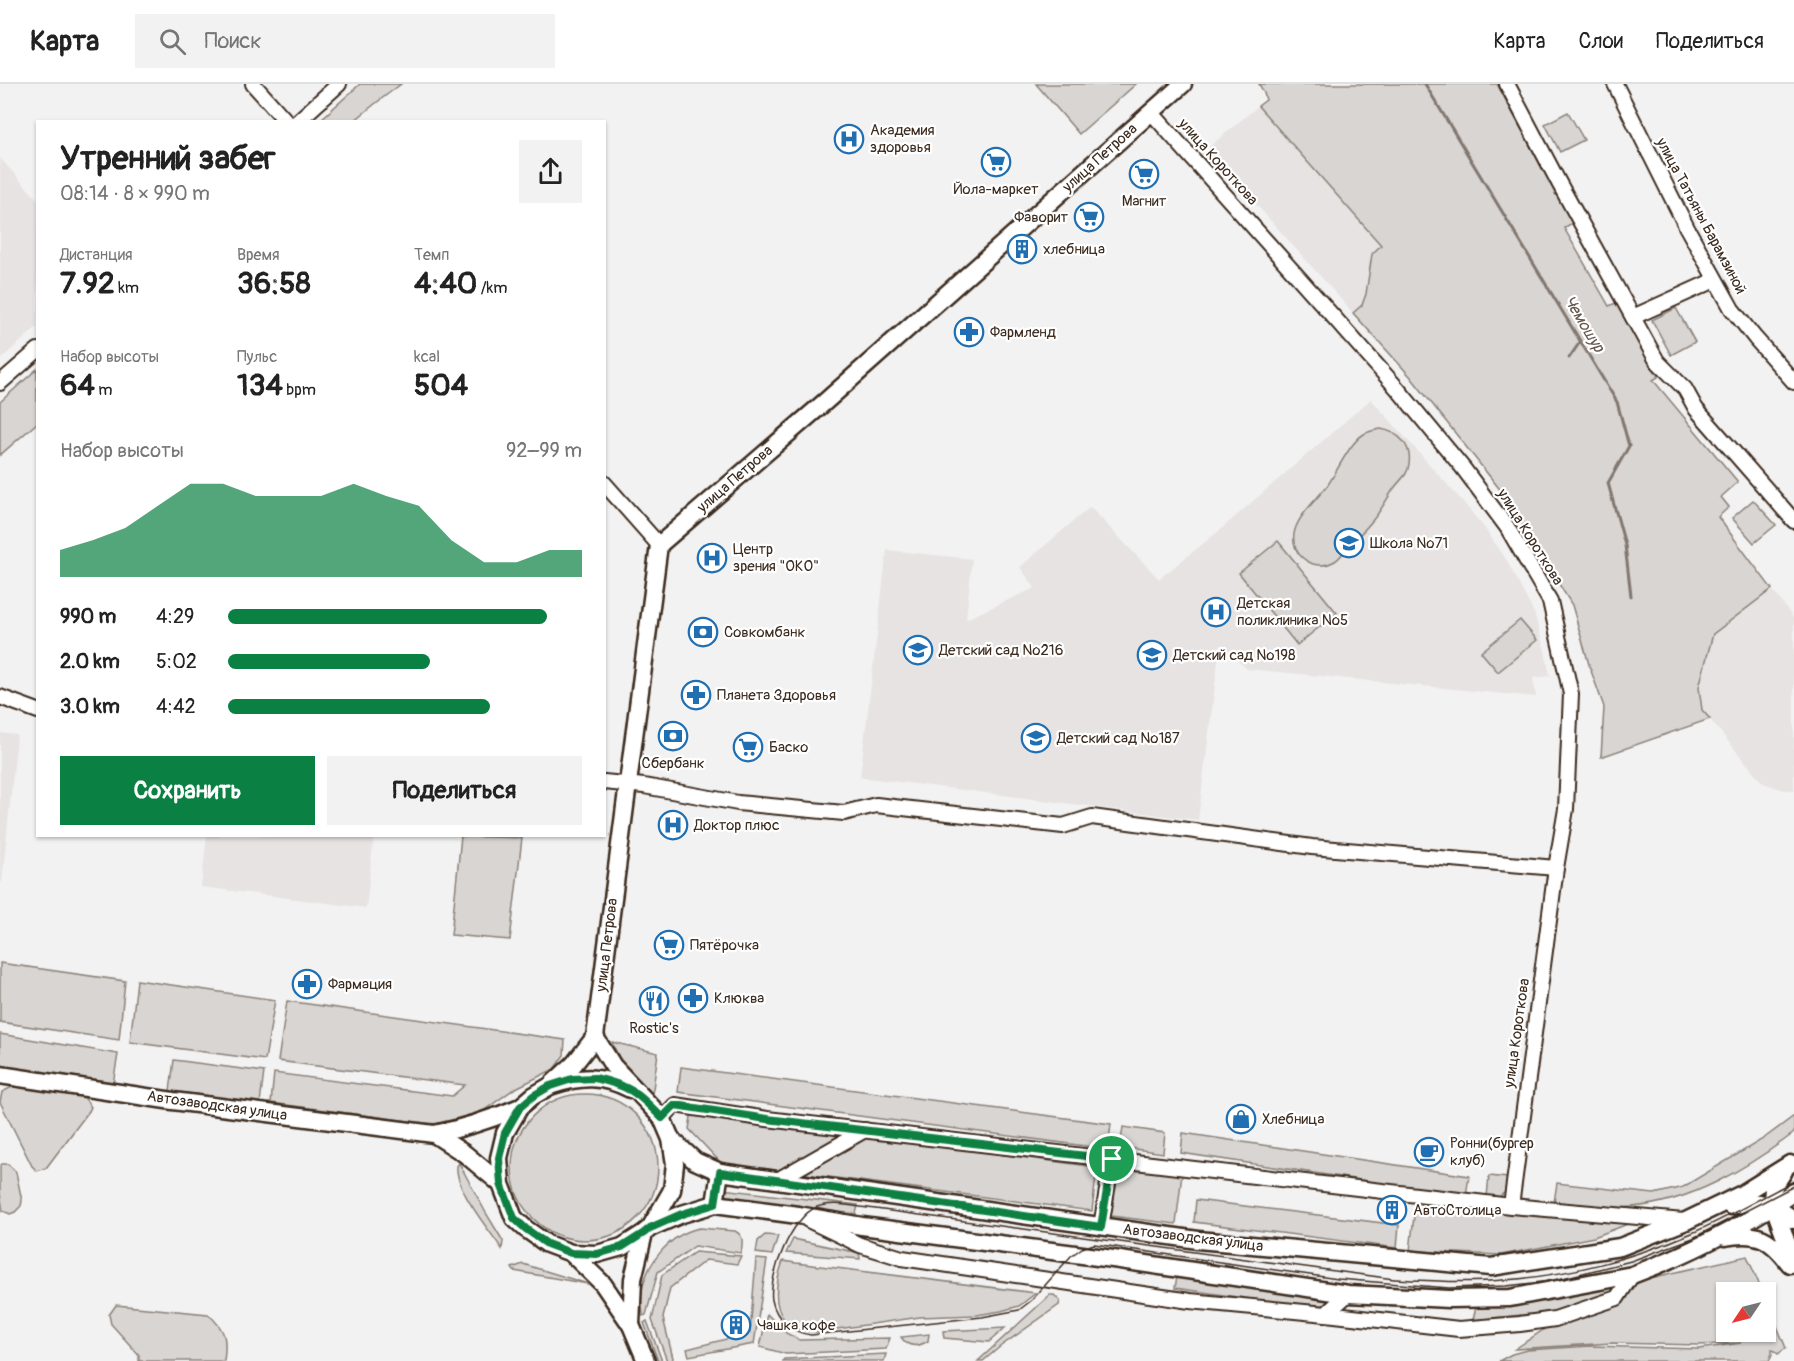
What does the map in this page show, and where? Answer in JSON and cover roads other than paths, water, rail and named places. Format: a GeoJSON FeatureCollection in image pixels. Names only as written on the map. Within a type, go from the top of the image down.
{"type":"FeatureCollection","features":[{"type":"Feature","properties":{"kind":"main road","name":"улица Петрова"},"geometry":{"type":"LineString","coordinates":[[596,1037],[659,545],[835,393],[1183,84]]}},
{"type":"Feature","properties":{"kind":"main road"},"geometry":{"type":"LineString","coordinates":[[434,1134],[487,1121],[520,1107],[550,1086],[574,1064],[596,1037],[613,1066],[662,1118],[671,1139],[675,1164],[672,1190],[647,1230],[633,1279],[631,1325]]}},
{"type":"Feature","properties":{"kind":"main road","name":"Автозаводская улица"},"geometry":{"type":"LineString","coordinates":[[0,1075],[173,1101],[434,1134]]}},
{"type":"Feature","properties":{"kind":"main road"},"geometry":{"type":"LineString","coordinates":[[550,1086],[572,1079],[595,1078],[617,1083],[638,1094]]}},
{"type":"Feature","properties":{"kind":"main road"},"geometry":{"type":"LineString","coordinates":[[520,1107],[505,1133],[499,1158],[501,1184],[514,1218],[547,1244],[571,1253],[597,1254],[622,1247],[647,1230]]}},
{"type":"Feature","properties":{"kind":"main road"},"geometry":{"type":"LineString","coordinates":[[434,1134],[465,1154],[501,1184]]}},
{"type":"Feature","properties":{"kind":"main road","name":"Автозаводская улица"},"geometry":{"type":"LineString","coordinates":[[671,1139],[695,1161],[720,1172],[1198,1240],[1491,1267],[1620,1246],[1686,1221],[1742,1194],[1792,1162]]}},
{"type":"Feature","properties":{"kind":"main road"},"geometry":{"type":"LineString","coordinates":[[1792,1162],[1782,1172],[1773,1188],[1773,1206],[1794,1262]]}},
{"type":"Feature","properties":{"kind":"main road"},"geometry":{"type":"LineString","coordinates":[[715,1204],[720,1172]]}},
{"type":"Feature","properties":{"kind":"main road","name":"Автозаводская улица"},"geometry":{"type":"LineString","coordinates":[[647,1230],[682,1214],[715,1204],[1348,1294],[1504,1299],[1632,1275],[1718,1238],[1794,1192]]}},
{"type":"Feature","properties":{"kind":"main road"},"geometry":{"type":"LineString","coordinates":[[1697,1248],[1686,1221],[1745,1202],[1759,1202],[1773,1206],[1794,1220]]}},
{"type":"Feature","properties":{"kind":"main road"},"geometry":{"type":"LineString","coordinates":[[1718,1238],[1747,1235],[1764,1238],[1780,1251],[1794,1270]]}},
{"type":"Feature","properties":{"kind":"main road"},"geometry":{"type":"LineString","coordinates":[[571,1253],[603,1284],[631,1325],[646,1361]]}},
{"type":"Feature","properties":{"kind":"street"},"geometry":{"type":"LineString","coordinates":[[253,84],[285,120]]}},
{"type":"Feature","properties":{"kind":"street"},"geometry":{"type":"LineString","coordinates":[[299,120],[339,84]]}},
{"type":"Feature","properties":{"kind":"street"},"geometry":{"type":"LineString","coordinates":[[1507,84],[1658,361],[1685,389],[1696,409],[1794,521]]}},
{"type":"Feature","properties":{"kind":"street","name":"улица Татьяны Барамзиной"},"geometry":{"type":"LineString","coordinates":[[1615,84],[1687,228],[1732,309],[1794,382]]}},
{"type":"Feature","properties":{"kind":"street","name":"улица Короткова"},"geometry":{"type":"LineString","coordinates":[[1151,112],[1396,387],[1463,468],[1507,527],[1550,601],[1571,694],[1566,809],[1556,868],[1511,1206]]}},
{"type":"Feature","properties":{"kind":"street"},"geometry":{"type":"LineString","coordinates":[[1633,317],[1715,280]]}},
{"type":"Feature","properties":{"kind":"street"},"geometry":{"type":"LineString","coordinates":[[0,383],[36,352]]}},
{"type":"Feature","properties":{"kind":"street"},"geometry":{"type":"LineString","coordinates":[[606,485],[659,545]]}},
{"type":"Feature","properties":{"kind":"street"},"geometry":{"type":"LineString","coordinates":[[0,697],[36,710]]}},
{"type":"Feature","properties":{"kind":"street"},"geometry":{"type":"LineString","coordinates":[[606,782],[644,786],[738,803],[844,813],[876,806],[1063,826],[1092,817],[1312,847],[1556,868]]}},
{"type":"Feature","properties":{"kind":"street"},"geometry":{"type":"LineString","coordinates":[[662,1118],[675,1105],[767,1119],[1511,1206],[1686,1221]]}},
{"type":"Feature","properties":{"kind":"street"},"geometry":{"type":"LineString","coordinates":[[780,1179],[865,1130]]}},
{"type":"Feature","properties":{"kind":"street"},"geometry":{"type":"LineString","coordinates":[[1101,1227],[1112,1159]]}},
{"type":"Feature","properties":{"kind":"street","name":"Автозаводская улица"},"geometry":{"type":"LineString","coordinates":[[798,1215],[860,1245],[902,1258],[1190,1301],[1460,1329],[1555,1319],[1617,1298],[1632,1275]]}},
{"type":"Feature","properties":{"kind":"street"},"geometry":{"type":"LineString","coordinates":[[1326,1314],[1348,1294]]}},
{"type":"Feature","properties":{"kind":"waterway","name":"Чемошур"},"geometry":{"type":"LineString","coordinates":[[1425,84],[1617,402],[1629,446],[1608,483],[1625,545],[1631,596]]}},
{"type":"Feature","properties":{"kind":"waterway"},"geometry":{"type":"LineString","coordinates":[[1569,358],[1580,342]]}},
{"type":"Feature","properties":{"kind":"tram line"},"geometry":{"type":"LineString","coordinates":[[1794,1181],[1705,1227],[1624,1258],[1576,1270],[1527,1278],[1476,1281],[1394,1279],[829,1204],[817,1207],[808,1213],[791,1234],[778,1262],[772,1300],[777,1314],[786,1324],[798,1332],[811,1335],[982,1317],[1019,1310],[1032,1300],[1071,1256],[1082,1248],[1094,1244],[1338,1279],[1449,1288],[1506,1286],[1551,1281],[1631,1261],[1693,1238],[1794,1186]]}},
{"type":"Feature","properties":{"kind":"place","name":"Академия здоровья"},"geometry":{"type":"Point","coordinates":[849,139]}},
{"type":"Feature","properties":{"kind":"place","name":"Йола-маркет"},"geometry":{"type":"Point","coordinates":[996,162]}},
{"type":"Feature","properties":{"kind":"place","name":"Магнит"},"geometry":{"type":"Point","coordinates":[1144,174]}},
{"type":"Feature","properties":{"kind":"place","name":"Фаворит"},"geometry":{"type":"Point","coordinates":[1089,217]}},
{"type":"Feature","properties":{"kind":"place","name":"хлебница"},"geometry":{"type":"Point","coordinates":[1022,249]}},
{"type":"Feature","properties":{"kind":"place","name":"Фармленд"},"geometry":{"type":"Point","coordinates":[969,332]}},
{"type":"Feature","properties":{"kind":"place","name":"Школа №71"},"geometry":{"type":"Point","coordinates":[1349,543]}},
{"type":"Feature","properties":{"kind":"place","name":"Центр зрения \"ОКО\""},"geometry":{"type":"Point","coordinates":[712,558]}},
{"type":"Feature","properties":{"kind":"place","name":"Детская поликлиника №5"},"geometry":{"type":"Point","coordinates":[1216,612]}},
{"type":"Feature","properties":{"kind":"place","name":"Совкомбанк"},"geometry":{"type":"Point","coordinates":[703,632]}},
{"type":"Feature","properties":{"kind":"place","name":"Детский сад №216"},"geometry":{"type":"Point","coordinates":[918,650]}},
{"type":"Feature","properties":{"kind":"place","name":"Детский сад №198"},"geometry":{"type":"Point","coordinates":[1152,655]}},
{"type":"Feature","properties":{"kind":"place","name":"Планета Здоровья"},"geometry":{"type":"Point","coordinates":[696,695]}},
{"type":"Feature","properties":{"kind":"place","name":"Сбербанк"},"geometry":{"type":"Point","coordinates":[673,736]}},
{"type":"Feature","properties":{"kind":"place","name":"Детский сад №187"},"geometry":{"type":"Point","coordinates":[1036,738]}},
{"type":"Feature","properties":{"kind":"place","name":"Баско"},"geometry":{"type":"Point","coordinates":[748,747]}},
{"type":"Feature","properties":{"kind":"place","name":"Доктор плюс"},"geometry":{"type":"Point","coordinates":[673,825]}},
{"type":"Feature","properties":{"kind":"place","name":"Пятёрочка"},"geometry":{"type":"Point","coordinates":[669,945]}},
{"type":"Feature","properties":{"kind":"place","name":"Фармация"},"geometry":{"type":"Point","coordinates":[307,984]}},
{"type":"Feature","properties":{"kind":"place","name":"Клюква"},"geometry":{"type":"Point","coordinates":[693,998]}},
{"type":"Feature","properties":{"kind":"place","name":"Rostic's"},"geometry":{"type":"Point","coordinates":[654,1001]}},
{"type":"Feature","properties":{"kind":"place","name":"Хлебница"},"geometry":{"type":"Point","coordinates":[1241,1119]}},
{"type":"Feature","properties":{"kind":"place","name":"Ронни(бургер клуб)"},"geometry":{"type":"Point","coordinates":[1429,1152]}},
{"type":"Feature","properties":{"kind":"place","name":"АвтоСтолица"},"geometry":{"type":"Point","coordinates":[1392,1210]}},
{"type":"Feature","properties":{"kind":"place","name":"Чашка кофе"},"geometry":{"type":"Point","coordinates":[736,1325]}}]}
